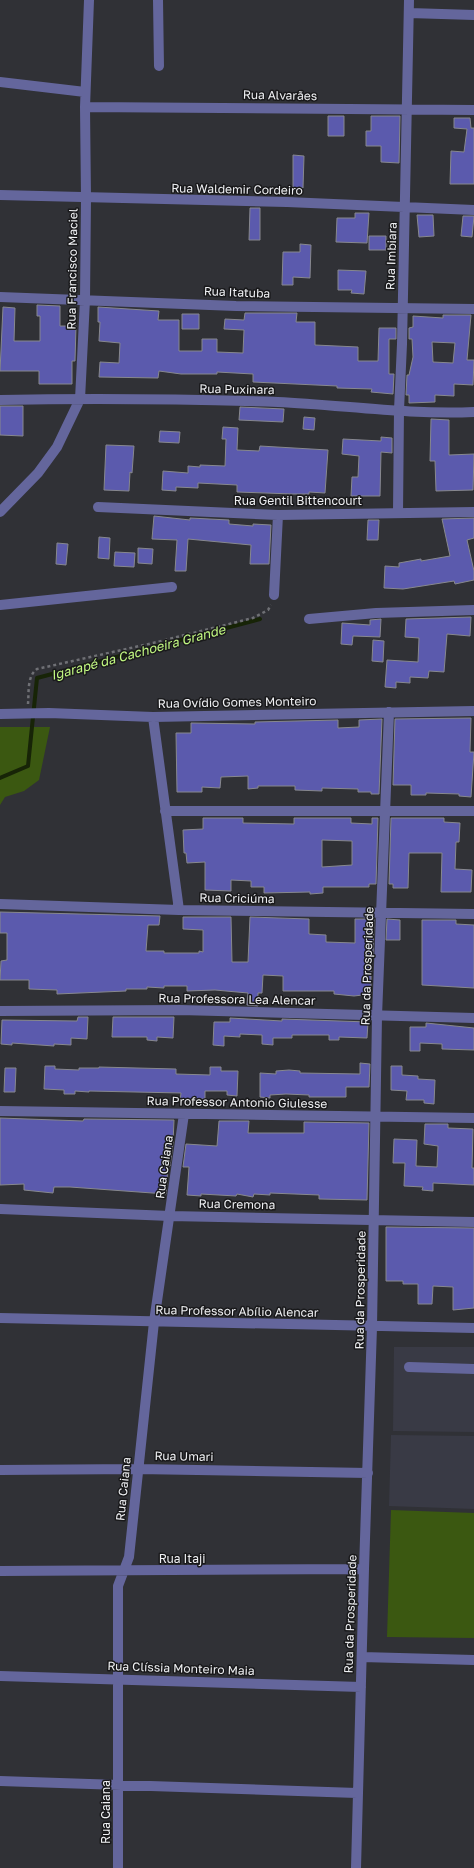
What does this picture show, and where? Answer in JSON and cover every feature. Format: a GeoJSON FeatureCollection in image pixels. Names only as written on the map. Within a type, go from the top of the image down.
{"type":"FeatureCollection","features":[{"type":"Feature","properties":{"kind":"street","name":"Rua Francisco Maciel"},"geometry":{"type":"LineString","coordinates":[[1,509],[38,474],[57,447],[80,399],[86,198],[85,92],[89,0]]}},
{"type":"Feature","properties":{"kind":"street"},"geometry":{"type":"LineString","coordinates":[[158,0],[159,66]]}},
{"type":"Feature","properties":{"kind":"street","name":"Rua Imbiara"},"geometry":{"type":"LineString","coordinates":[[398,513],[399,410],[406,208],[409,0]]}},
{"type":"Feature","properties":{"kind":"street"},"geometry":{"type":"LineString","coordinates":[[409,13],[474,15]]}},
{"type":"Feature","properties":{"kind":"street"},"geometry":{"type":"LineString","coordinates":[[0,82],[85,92]]}},
{"type":"Feature","properties":{"kind":"street","name":"Rua Alvarães"},"geometry":{"type":"LineString","coordinates":[[85,107],[474,110]]}},
{"type":"Feature","properties":{"kind":"street","name":"Rua Waldemir Cordeiro"},"geometry":{"type":"LineString","coordinates":[[0,195],[287,202],[474,210]]}},
{"type":"Feature","properties":{"kind":"street","name":"Rua Itatuba"},"geometry":{"type":"LineString","coordinates":[[0,297],[236,306],[474,309]]}},
{"type":"Feature","properties":{"kind":"street","name":"Rua Puxinara"},"geometry":{"type":"LineString","coordinates":[[0,400],[80,399],[278,402],[399,410],[474,412]]}},
{"type":"Feature","properties":{"kind":"street","name":"Rua Gentil Bittencourt"},"geometry":{"type":"LineString","coordinates":[[98,507],[278,516],[474,512]]}},
{"type":"Feature","properties":{"kind":"street"},"geometry":{"type":"LineString","coordinates":[[274,595],[278,516]]}},
{"type":"Feature","properties":{"kind":"street"},"geometry":{"type":"LineString","coordinates":[[0,605],[172,587]]}},
{"type":"Feature","properties":{"kind":"street"},"geometry":{"type":"LineString","coordinates":[[309,619],[376,613],[474,610]]}},
{"type":"Feature","properties":{"kind":"street","name":"Rua Ovídio Gomes Monteiro"},"geometry":{"type":"LineString","coordinates":[[0,714],[49,713],[153,717],[474,711]]}},
{"type":"Feature","properties":{"kind":"street","name":"Rua da Prosperidade"},"geometry":{"type":"LineString","coordinates":[[356,1868],[357,1793],[372,1327],[377,1016],[389,712]]}},
{"type":"Feature","properties":{"kind":"street"},"geometry":{"type":"LineString","coordinates":[[153,717],[179,910]]}},
{"type":"Feature","properties":{"kind":"street"},"geometry":{"type":"LineString","coordinates":[[165,811],[474,811]]}},
{"type":"Feature","properties":{"kind":"street","name":"Rua Criciúma"},"geometry":{"type":"LineString","coordinates":[[0,904],[179,910],[474,914]]}},
{"type":"Feature","properties":{"kind":"street","name":"Rua Professora Lea Alencar"},"geometry":{"type":"LineString","coordinates":[[0,1011],[180,1010],[474,1018]]}},
{"type":"Feature","properties":{"kind":"street","name":"Rua Professor Antonio Giulesse"},"geometry":{"type":"LineString","coordinates":[[0,1111],[474,1118]]}},
{"type":"Feature","properties":{"kind":"street","name":"Rua Caiana"},"geometry":{"type":"LineString","coordinates":[[118,1868],[118,1586],[129,1558],[154,1322],[184,1114]]}},
{"type":"Feature","properties":{"kind":"street","name":"Rua Cremona"},"geometry":{"type":"LineString","coordinates":[[0,1209],[170,1216],[474,1222]]}},
{"type":"Feature","properties":{"kind":"street","name":"Rua Professor Abílio Alencar"},"geometry":{"type":"LineString","coordinates":[[0,1318],[474,1328]]}},
{"type":"Feature","properties":{"kind":"street"},"geometry":{"type":"LineString","coordinates":[[409,1367],[474,1369]]}},
{"type":"Feature","properties":{"kind":"street","name":"Rua Umari"},"geometry":{"type":"LineString","coordinates":[[0,1470],[138,1469],[368,1473]]}},
{"type":"Feature","properties":{"kind":"street","name":"Rua Itaji"},"geometry":{"type":"LineString","coordinates":[[0,1571],[364,1570]]}},
{"type":"Feature","properties":{"kind":"street"},"geometry":{"type":"LineString","coordinates":[[362,1657],[474,1660]]}},
{"type":"Feature","properties":{"kind":"street","name":"Rua Clíssia Monteiro Maia"},"geometry":{"type":"LineString","coordinates":[[0,1676],[119,1678],[361,1687]]}},
{"type":"Feature","properties":{"kind":"street"},"geometry":{"type":"LineString","coordinates":[[0,1781],[357,1793]]}},
{"type":"Feature","properties":{"kind":"path"},"geometry":{"type":"LineString","coordinates":[[29,714],[30,679],[32,672],[38,669],[153,643],[252,618],[268,610],[274,595]]}},
{"type":"Feature","properties":{"kind":"shaded area"},"geometry":{"type":"Polygon","coordinates":[[[394,1347],[474,1347],[474,1432],[393,1431],[394,1347]]]}},
{"type":"Feature","properties":{"kind":"shaded area"},"geometry":{"type":"Polygon","coordinates":[[[391,1435],[474,1436],[474,1509],[389,1506],[391,1435]]]}},
{"type":"Feature","properties":{"kind":"green space"},"geometry":{"type":"Polygon","coordinates":[[[0,727],[50,727],[39,780],[24,791],[5,797],[0,805],[0,727]]]}},
{"type":"Feature","properties":{"kind":"green space"},"geometry":{"type":"Polygon","coordinates":[[[391,1510],[474,1513],[474,1638],[387,1637],[391,1510]]]}},
{"type":"Feature","properties":{"kind":"building"},"geometry":{"type":"Polygon","coordinates":[[[328,116],[344,116],[344,136],[328,136],[328,116]]]}},
{"type":"Feature","properties":{"kind":"building"},"geometry":{"type":"Polygon","coordinates":[[[371,116],[400,116],[399,163],[381,162],[381,146],[366,146],[366,131],[371,131],[371,116]]]}},
{"type":"Feature","properties":{"kind":"building"},"geometry":{"type":"Polygon","coordinates":[[[454,118],[470,118],[471,128],[474,128],[474,184],[450,184],[451,151],[464,152],[467,129],[454,128],[454,118]]]}},
{"type":"Feature","properties":{"kind":"building"},"geometry":{"type":"Polygon","coordinates":[[[293,155],[304,156],[303,188],[293,188],[293,155]]]}},
{"type":"Feature","properties":{"kind":"building"},"geometry":{"type":"Polygon","coordinates":[[[250,208],[260,208],[260,240],[249,240],[250,208]]]}},
{"type":"Feature","properties":{"kind":"building"},"geometry":{"type":"Polygon","coordinates":[[[355,213],[369,213],[367,243],[336,242],[337,218],[355,218],[355,213]]]}},
{"type":"Feature","properties":{"kind":"building"},"geometry":{"type":"Polygon","coordinates":[[[417,215],[433,215],[434,236],[419,237],[417,215]]]}},
{"type":"Feature","properties":{"kind":"building"},"geometry":{"type":"Polygon","coordinates":[[[463,216],[474,216],[472,237],[461,236],[463,216]]]}},
{"type":"Feature","properties":{"kind":"building"},"geometry":{"type":"Polygon","coordinates":[[[369,236],[386,236],[386,250],[369,250],[369,236]]]}},
{"type":"Feature","properties":{"kind":"building"},"geometry":{"type":"Polygon","coordinates":[[[300,244],[311,245],[310,278],[293,277],[293,285],[282,285],[283,252],[300,252],[300,244]]]}},
{"type":"Feature","properties":{"kind":"building"},"geometry":{"type":"Polygon","coordinates":[[[338,270],[366,271],[364,294],[351,293],[352,290],[338,290],[338,270]]]}},
{"type":"Feature","properties":{"kind":"building"},"geometry":{"type":"Polygon","coordinates":[[[37,305],[60,306],[60,326],[76,326],[75,361],[72,361],[72,384],[39,384],[39,371],[0,371],[3,307],[15,308],[14,341],[40,341],[40,316],[37,316],[37,305]]]}},
{"type":"Feature","properties":{"kind":"building"},"geometry":{"type":"Polygon","coordinates":[[[98,307],[159,311],[158,320],[179,320],[179,351],[202,351],[202,339],[217,339],[217,352],[243,353],[244,330],[224,329],[225,319],[244,320],[245,313],[297,313],[296,322],[315,322],[315,345],[358,347],[358,361],[378,361],[379,328],[396,328],[396,339],[389,339],[389,374],[394,374],[393,394],[371,392],[372,389],[337,388],[337,386],[253,382],[253,374],[217,372],[217,374],[181,374],[159,371],[158,378],[99,377],[100,362],[119,363],[120,343],[99,341],[100,322],[98,322],[98,307]]]}},
{"type":"Feature","properties":{"kind":"building"},"geometry":{"type":"Polygon","coordinates":[[[182,314],[199,314],[199,329],[182,329],[182,314]]]}},
{"type":"Feature","properties":{"kind":"building"},"geometry":{"type":"Polygon","coordinates":[[[443,315],[471,315],[467,360],[474,360],[473,385],[454,384],[454,396],[435,395],[435,402],[409,403],[409,395],[406,395],[407,375],[409,375],[413,357],[412,339],[409,339],[409,328],[413,327],[413,316],[443,318],[443,315]],[[432,342],[433,362],[453,363],[455,343],[432,342]]]}},
{"type":"Feature","properties":{"kind":"building"},"geometry":{"type":"Polygon","coordinates":[[[0,406],[23,406],[23,436],[0,435],[0,406]]]}},
{"type":"Feature","properties":{"kind":"building"},"geometry":{"type":"Polygon","coordinates":[[[240,407],[284,409],[283,422],[239,420],[240,407]]]}},
{"type":"Feature","properties":{"kind":"building"},"geometry":{"type":"Polygon","coordinates":[[[304,417],[315,418],[314,430],[303,429],[304,417]]]}},
{"type":"Feature","properties":{"kind":"building"},"geometry":{"type":"Polygon","coordinates":[[[431,419],[449,420],[449,455],[474,454],[473,490],[436,491],[435,461],[430,461],[431,419]]]}},
{"type":"Feature","properties":{"kind":"building"},"geometry":{"type":"Polygon","coordinates":[[[223,427],[238,428],[237,450],[259,451],[260,446],[328,450],[325,493],[309,492],[309,494],[293,494],[237,492],[237,485],[198,483],[198,488],[176,487],[176,491],[162,490],[163,471],[188,473],[188,466],[225,466],[226,439],[222,439],[223,427]]]}},
{"type":"Feature","properties":{"kind":"building"},"geometry":{"type":"Polygon","coordinates":[[[160,431],[180,432],[179,443],[159,442],[160,431]]]}},
{"type":"Feature","properties":{"kind":"building"},"geometry":{"type":"Polygon","coordinates":[[[381,437],[392,438],[392,453],[381,452],[380,496],[351,496],[352,477],[358,477],[359,456],[342,454],[343,439],[381,441],[381,437]]]}},
{"type":"Feature","properties":{"kind":"building"},"geometry":{"type":"Polygon","coordinates":[[[106,445],[134,446],[129,491],[104,490],[106,445]]]}},
{"type":"Feature","properties":{"kind":"building"},"geometry":{"type":"Polygon","coordinates":[[[154,516],[190,520],[190,518],[229,520],[229,524],[253,526],[253,524],[271,525],[269,564],[250,564],[251,545],[188,539],[186,571],[175,571],[177,540],[152,539],[154,516]]]}},
{"type":"Feature","properties":{"kind":"building"},"geometry":{"type":"Polygon","coordinates":[[[474,518],[474,538],[467,540],[474,571],[474,580],[455,584],[454,581],[403,589],[384,588],[385,566],[399,567],[399,563],[450,556],[442,519],[474,518]]]}},
{"type":"Feature","properties":{"kind":"building"},"geometry":{"type":"Polygon","coordinates":[[[368,520],[379,520],[378,540],[367,540],[368,520]]]}},
{"type":"Feature","properties":{"kind":"building"},"geometry":{"type":"Polygon","coordinates":[[[99,537],[110,538],[109,559],[98,558],[99,537]]]}},
{"type":"Feature","properties":{"kind":"building"},"geometry":{"type":"Polygon","coordinates":[[[57,543],[68,544],[66,565],[56,564],[57,543]]]}},
{"type":"Feature","properties":{"kind":"building"},"geometry":{"type":"Polygon","coordinates":[[[138,548],[153,549],[152,564],[138,563],[138,548]]]}},
{"type":"Feature","properties":{"kind":"building"},"geometry":{"type":"Polygon","coordinates":[[[115,552],[135,553],[134,567],[114,566],[115,552]]]}},
{"type":"Feature","properties":{"kind":"building"},"geometry":{"type":"Polygon","coordinates":[[[471,617],[470,636],[447,634],[444,672],[429,671],[428,678],[410,677],[410,683],[396,682],[396,688],[385,687],[387,660],[418,662],[419,638],[405,637],[406,619],[471,617]]]}},
{"type":"Feature","properties":{"kind":"building"},"geometry":{"type":"Polygon","coordinates":[[[381,619],[380,637],[353,636],[352,645],[341,644],[342,623],[370,625],[370,620],[381,619]]]}},
{"type":"Feature","properties":{"kind":"building"},"geometry":{"type":"Polygon","coordinates":[[[373,640],[384,641],[383,662],[372,661],[373,640]]]}},
{"type":"Feature","properties":{"kind":"building"},"geometry":{"type":"Polygon","coordinates":[[[471,718],[470,752],[474,752],[471,797],[459,796],[459,794],[426,793],[426,795],[411,795],[411,785],[393,785],[395,719],[471,718]]]}},
{"type":"Feature","properties":{"kind":"building"},"geometry":{"type":"Polygon","coordinates":[[[382,719],[379,794],[371,794],[371,792],[358,792],[358,789],[322,788],[322,791],[295,790],[295,786],[258,786],[258,788],[248,789],[248,776],[221,777],[220,788],[202,787],[202,792],[177,792],[176,733],[191,733],[191,723],[255,724],[255,722],[338,720],[338,728],[359,727],[359,720],[382,719]]]}},
{"type":"Feature","properties":{"kind":"building"},"geometry":{"type":"Polygon","coordinates":[[[203,818],[243,818],[243,823],[294,824],[294,818],[351,818],[351,823],[372,824],[372,818],[378,818],[376,884],[369,884],[369,887],[323,887],[323,893],[264,893],[264,887],[251,887],[251,881],[231,880],[231,891],[205,890],[205,862],[187,863],[186,853],[184,853],[183,830],[203,829],[203,818]],[[322,840],[322,867],[352,865],[352,841],[322,840]]]}},
{"type":"Feature","properties":{"kind":"building"},"geometry":{"type":"Polygon","coordinates":[[[391,818],[444,818],[444,822],[460,823],[459,842],[456,842],[455,869],[472,870],[471,892],[441,892],[442,853],[409,853],[408,888],[393,888],[393,884],[389,884],[391,818]]]}},
{"type":"Feature","properties":{"kind":"building"},"geometry":{"type":"Polygon","coordinates":[[[0,912],[160,916],[159,925],[148,925],[146,951],[164,951],[164,953],[203,952],[203,930],[183,929],[183,917],[231,917],[232,962],[248,962],[250,917],[309,919],[309,934],[326,935],[326,942],[355,943],[355,919],[374,919],[373,956],[371,956],[371,994],[354,996],[334,994],[334,991],[283,991],[283,976],[263,975],[262,993],[258,993],[258,1006],[247,1005],[248,993],[215,990],[187,991],[187,986],[164,986],[164,988],[147,987],[147,989],[126,989],[126,991],[57,994],[57,990],[29,989],[29,980],[0,980],[1,961],[7,960],[7,933],[0,933],[0,912]]]}},
{"type":"Feature","properties":{"kind":"building"},"geometry":{"type":"Polygon","coordinates":[[[387,919],[400,920],[400,940],[386,940],[387,919]]]}},
{"type":"Feature","properties":{"kind":"building"},"geometry":{"type":"Polygon","coordinates":[[[422,920],[456,920],[456,924],[474,925],[474,988],[422,985],[422,920]]]}},
{"type":"Feature","properties":{"kind":"building"},"geometry":{"type":"Polygon","coordinates":[[[78,1017],[88,1017],[87,1039],[71,1038],[71,1045],[54,1044],[54,1046],[12,1043],[12,1045],[1,1044],[2,1020],[77,1021],[78,1017]]]}},
{"type":"Feature","properties":{"kind":"building"},"geometry":{"type":"Polygon","coordinates":[[[113,1017],[174,1017],[173,1038],[157,1037],[157,1041],[147,1040],[147,1037],[112,1037],[113,1017]]]}},
{"type":"Feature","properties":{"kind":"building"},"geometry":{"type":"Polygon","coordinates":[[[230,1018],[282,1021],[282,1019],[368,1022],[367,1038],[339,1037],[339,1040],[329,1040],[329,1035],[292,1035],[292,1038],[273,1038],[273,1045],[262,1044],[262,1035],[240,1034],[240,1037],[224,1036],[224,1046],[213,1045],[214,1022],[230,1022],[230,1018]]]}},
{"type":"Feature","properties":{"kind":"building"},"geometry":{"type":"Polygon","coordinates":[[[426,1023],[474,1028],[474,1050],[442,1049],[442,1044],[420,1043],[420,1051],[410,1051],[410,1027],[426,1027],[426,1023]]]}},
{"type":"Feature","properties":{"kind":"building"},"geometry":{"type":"Polygon","coordinates":[[[360,1063],[370,1064],[369,1087],[346,1087],[346,1097],[309,1097],[309,1095],[286,1094],[270,1095],[270,1098],[260,1097],[260,1073],[276,1074],[276,1071],[289,1070],[300,1071],[300,1073],[360,1074],[360,1063]]]}},
{"type":"Feature","properties":{"kind":"building"},"geometry":{"type":"Polygon","coordinates":[[[45,1066],[55,1066],[55,1069],[79,1070],[79,1068],[99,1067],[176,1069],[176,1074],[210,1075],[210,1067],[221,1067],[221,1071],[238,1071],[237,1096],[227,1095],[227,1091],[205,1091],[205,1099],[180,1101],[181,1093],[75,1091],[75,1094],[64,1094],[64,1090],[44,1089],[45,1066]]]}},
{"type":"Feature","properties":{"kind":"building"},"geometry":{"type":"Polygon","coordinates":[[[391,1066],[402,1066],[402,1075],[418,1076],[418,1079],[435,1080],[434,1104],[424,1103],[424,1100],[406,1100],[407,1091],[391,1090],[391,1066]]]}},
{"type":"Feature","properties":{"kind":"building"},"geometry":{"type":"Polygon","coordinates":[[[5,1068],[16,1068],[15,1092],[4,1092],[5,1068]]]}},
{"type":"Feature","properties":{"kind":"building"},"geometry":{"type":"Polygon","coordinates":[[[0,1118],[83,1121],[84,1119],[174,1120],[173,1143],[170,1166],[168,1166],[166,1194],[70,1187],[54,1187],[53,1193],[24,1190],[24,1184],[0,1185],[0,1118]]]}},
{"type":"Feature","properties":{"kind":"building"},"geometry":{"type":"Polygon","coordinates":[[[219,1121],[249,1121],[248,1133],[304,1133],[304,1122],[369,1123],[367,1200],[319,1199],[319,1195],[270,1193],[270,1195],[254,1194],[253,1197],[237,1194],[236,1196],[201,1194],[201,1196],[187,1195],[189,1167],[183,1167],[186,1144],[217,1146],[219,1121]]]}},
{"type":"Feature","properties":{"kind":"building"},"geometry":{"type":"Polygon","coordinates":[[[425,1124],[448,1124],[448,1128],[473,1129],[472,1168],[474,1168],[474,1185],[433,1183],[433,1191],[422,1190],[423,1187],[404,1186],[405,1163],[393,1163],[394,1139],[417,1140],[416,1166],[437,1167],[438,1146],[424,1144],[425,1124]]]}},
{"type":"Feature","properties":{"kind":"building"},"geometry":{"type":"Polygon","coordinates":[[[386,1227],[474,1228],[474,1308],[453,1310],[453,1287],[433,1286],[432,1304],[418,1304],[418,1284],[403,1284],[403,1281],[386,1281],[386,1227]]]}},
{"type":"Feature","properties":{"kind":"waterway","name":"Igarapé da Cachoeira Grande"},"geometry":{"type":"LineString","coordinates":[[0,778],[28,766],[37,678],[260,619]]}}]}
